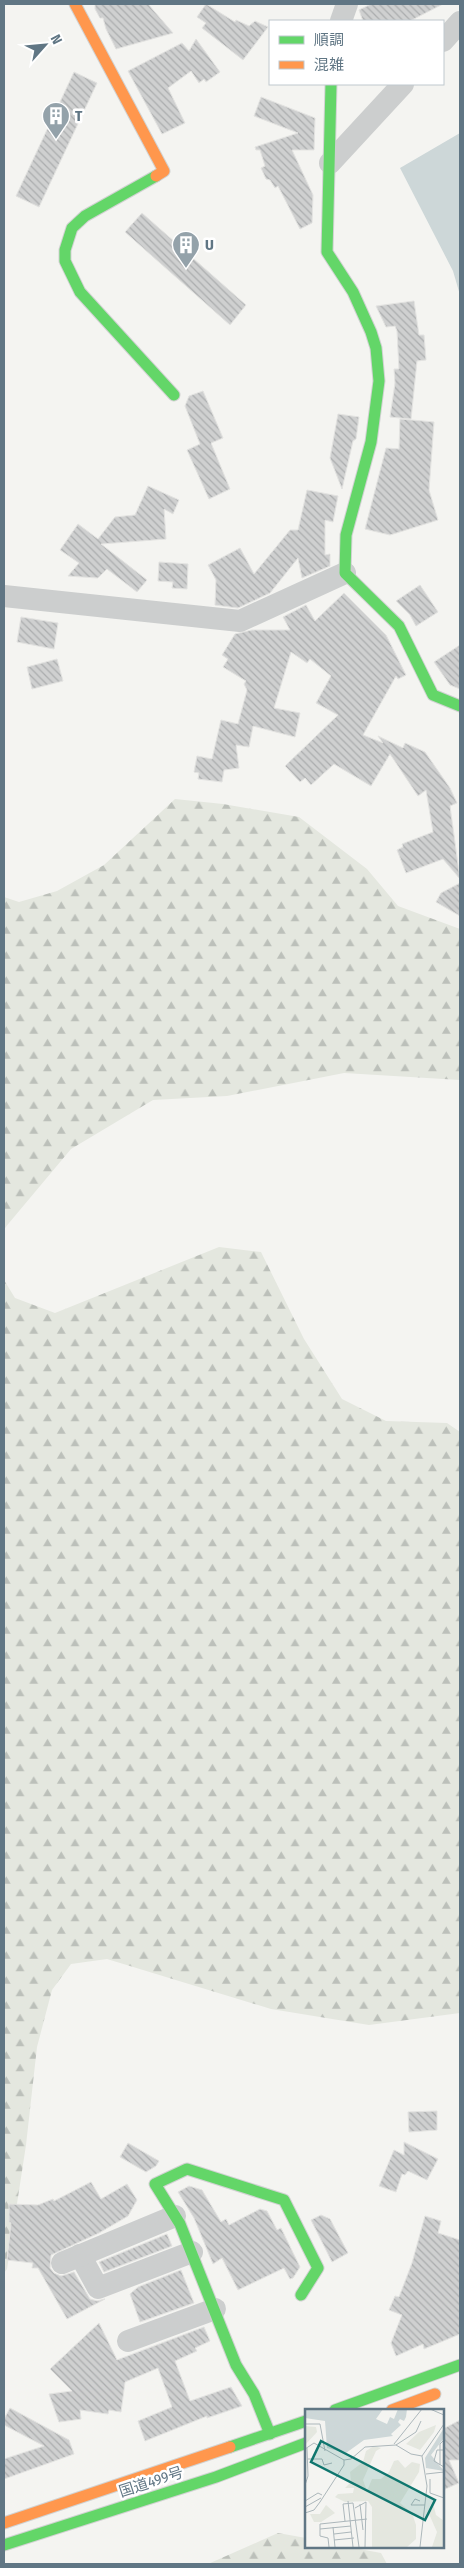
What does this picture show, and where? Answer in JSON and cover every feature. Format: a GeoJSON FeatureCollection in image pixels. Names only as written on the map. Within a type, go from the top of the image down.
{"type":"FeatureCollection","features":[{"type":"Feature","properties":{"kind":"main road"},"geometry":{"type":"LineString","coordinates":[[74,4],[164,172],[85,216],[72,228],[65,250],[66,261],[80,292],[174,395]]}},
{"type":"Feature","properties":{"kind":"main road"},"geometry":{"type":"LineString","coordinates":[[331,85],[327,252],[353,292],[371,332],[376,348],[379,381],[371,442],[346,535],[345,573],[399,626],[433,695],[460,706]]}},
{"type":"Feature","properties":{"kind":"main road"},"geometry":{"type":"LineString","coordinates":[[270,2434],[254,2394],[236,2365],[192,2252],[175,2216],[155,2184],[187,2169],[284,2200],[318,2268],[301,2295]]}},
{"type":"Feature","properties":{"kind":"main road"},"geometry":{"type":"LineString","coordinates":[[338,2409],[460,2365]]}},
{"type":"Feature","properties":{"kind":"main road"},"geometry":{"type":"LineString","coordinates":[[395,2409],[443,2391]]}},
{"type":"Feature","properties":{"kind":"main road","name":"国道499号"},"geometry":{"type":"LineString","coordinates":[[4,2523],[270,2434],[305,2420]]}},
{"type":"Feature","properties":{"kind":"main road","name":"国道499号"},"geometry":{"type":"LineString","coordinates":[[4,2545],[216,2477],[305,2443]]}},
{"type":"Feature","properties":{"kind":"street"},"geometry":{"type":"LineString","coordinates":[[341,20],[348,4]]}},
{"type":"Feature","properties":{"kind":"street"},"geometry":{"type":"LineString","coordinates":[[444,40],[460,22]]}},
{"type":"Feature","properties":{"kind":"street"},"geometry":{"type":"LineString","coordinates":[[330,163],[402,85]]}},
{"type":"Feature","properties":{"kind":"street"},"geometry":{"type":"LineString","coordinates":[[4,596],[240,621],[345,573]]}},
{"type":"Feature","properties":{"kind":"street"},"geometry":{"type":"LineString","coordinates":[[175,2216],[71,2259],[98,2288],[192,2252]]}},
{"type":"Feature","properties":{"kind":"street"},"geometry":{"type":"LineString","coordinates":[[128,2341],[215,2309]]}},
{"type":"Feature","properties":{"kind":"green space"},"geometry":{"type":"Polygon","coordinates":[[[175,799],[223,804],[299,817],[367,869],[398,906],[460,929],[460,1080],[344,1073],[227,1096],[153,1100],[71,1149],[4,1229],[4,897],[19,902],[57,891],[104,865],[175,799]]]}},
{"type":"Feature","properties":{"kind":"green space"},"geometry":{"type":"Polygon","coordinates":[[[219,1247],[261,1252],[304,1339],[342,1399],[386,1421],[447,1423],[460,1432],[460,2013],[369,2025],[271,2009],[107,1959],[71,1964],[52,1990],[37,2047],[26,2145],[7,2269],[4,2273],[4,1280],[15,1298],[55,1313],[219,1247]]]}},
{"type":"Feature","properties":{"kind":"green space"},"geometry":{"type":"Polygon","coordinates":[[[278,2533],[305,2538],[305,2548],[354,2548],[381,2553],[387,2564],[208,2564],[278,2533]]]}},
{"type":"Feature","properties":{"kind":"shaded area"},"geometry":{"type":"Polygon","coordinates":[[[460,133],[460,295],[453,271],[400,168],[460,133]]]}},
{"type":"Feature","properties":{"kind":"building"},"geometry":{"type":"Polygon","coordinates":[[[95,4],[148,4],[173,33],[116,49],[103,18],[100,18],[95,9],[95,4]]]}},
{"type":"Feature","properties":{"kind":"building"},"geometry":{"type":"Polygon","coordinates":[[[206,4],[235,22],[236,20],[249,26],[255,21],[268,27],[243,60],[202,28],[206,23],[197,17],[206,4]]]}},
{"type":"Feature","properties":{"kind":"building"},"geometry":{"type":"Polygon","coordinates":[[[371,4],[443,4],[412,20],[363,20],[359,10],[371,4]]]}},
{"type":"Feature","properties":{"kind":"building"},"geometry":{"type":"Polygon","coordinates":[[[196,39],[220,72],[206,82],[204,79],[199,83],[191,71],[168,88],[185,123],[162,134],[128,71],[182,43],[189,51],[196,39]]]}},
{"type":"Feature","properties":{"kind":"building","name":"T"},"geometry":{"type":"Polygon","coordinates":[[[74,72],[97,83],[39,207],[16,196],[74,72]]]}},
{"type":"Feature","properties":{"kind":"building"},"geometry":{"type":"Polygon","coordinates":[[[261,97],[315,118],[314,150],[292,150],[313,195],[312,223],[300,229],[278,186],[275,188],[270,180],[266,179],[261,168],[265,166],[260,150],[256,150],[255,147],[298,133],[254,116],[261,97]]]}},
{"type":"Feature","properties":{"kind":"building","name":"U"},"geometry":{"type":"Polygon","coordinates":[[[142,213],[246,305],[230,325],[125,232],[142,213]]]}},
{"type":"Feature","properties":{"kind":"building"},"geometry":{"type":"Polygon","coordinates":[[[414,301],[419,335],[424,335],[426,360],[417,361],[411,419],[390,417],[395,383],[394,369],[399,369],[397,331],[395,326],[386,327],[376,306],[414,301]]]}},
{"type":"Feature","properties":{"kind":"building"},"geometry":{"type":"Polygon","coordinates":[[[203,391],[223,438],[211,443],[230,489],[209,499],[187,450],[200,444],[185,406],[189,396],[203,391]]]}},
{"type":"Feature","properties":{"kind":"building"},"geometry":{"type":"Polygon","coordinates":[[[338,414],[359,417],[356,439],[353,441],[342,489],[330,458],[338,414]]]}},
{"type":"Feature","properties":{"kind":"building"},"geometry":{"type":"Polygon","coordinates":[[[400,419],[434,422],[429,490],[438,520],[390,535],[365,529],[386,448],[399,449],[400,419]]]}},
{"type":"Feature","properties":{"kind":"building"},"geometry":{"type":"Polygon","coordinates":[[[148,486],[179,500],[173,514],[164,509],[166,539],[101,544],[147,580],[137,592],[107,569],[98,578],[68,576],[79,563],[60,550],[78,524],[98,539],[115,517],[135,515],[148,486]]]}},
{"type":"Feature","properties":{"kind":"building"},"geometry":{"type":"Polygon","coordinates":[[[307,490],[338,496],[333,522],[325,520],[325,555],[330,554],[330,566],[302,578],[298,558],[270,593],[238,608],[215,605],[216,580],[208,565],[240,548],[254,574],[290,530],[298,530],[307,490]]]}},
{"type":"Feature","properties":{"kind":"building"},"geometry":{"type":"Polygon","coordinates":[[[159,562],[188,564],[187,589],[172,588],[173,582],[158,581],[159,562]]]}},
{"type":"Feature","properties":{"kind":"building"},"geometry":{"type":"Polygon","coordinates":[[[420,585],[438,612],[416,626],[410,615],[396,601],[420,585]]]}},
{"type":"Feature","properties":{"kind":"building"},"geometry":{"type":"Polygon","coordinates":[[[344,593],[386,635],[406,675],[398,679],[396,676],[363,735],[383,743],[378,736],[403,748],[405,743],[425,752],[450,788],[457,803],[450,806],[460,879],[443,859],[406,873],[397,850],[403,847],[402,844],[433,832],[426,790],[418,796],[390,754],[371,786],[334,764],[311,785],[305,778],[300,782],[285,766],[338,715],[316,703],[331,676],[310,659],[307,663],[291,652],[274,708],[300,713],[295,737],[253,726],[249,747],[236,745],[239,768],[224,770],[222,782],[198,779],[199,773],[194,772],[197,756],[212,759],[221,720],[238,724],[247,690],[244,684],[246,681],[223,667],[228,659],[222,655],[235,634],[252,630],[290,630],[283,617],[306,605],[315,621],[344,593]]]}},
{"type":"Feature","properties":{"kind":"building"},"geometry":{"type":"Polygon","coordinates":[[[21,617],[58,623],[54,649],[17,642],[21,617]]]}},
{"type":"Feature","properties":{"kind":"building"},"geometry":{"type":"Polygon","coordinates":[[[460,645],[460,689],[450,685],[434,662],[460,645]]]}},
{"type":"Feature","properties":{"kind":"building"},"geometry":{"type":"Polygon","coordinates":[[[57,659],[63,681],[32,689],[27,667],[57,659]]]}},
{"type":"Feature","properties":{"kind":"building"},"geometry":{"type":"Polygon","coordinates":[[[460,883],[460,916],[436,902],[441,893],[460,883]]]}},
{"type":"Feature","properties":{"kind":"building"},"geometry":{"type":"Polygon","coordinates":[[[437,2111],[437,2130],[409,2132],[408,2112],[437,2111]]]}},
{"type":"Feature","properties":{"kind":"building"},"geometry":{"type":"Polygon","coordinates":[[[404,2142],[438,2159],[427,2180],[408,2171],[405,2175],[402,2174],[396,2192],[379,2186],[394,2150],[404,2155],[404,2142]]]}},
{"type":"Feature","properties":{"kind":"building"},"geometry":{"type":"Polygon","coordinates":[[[128,2143],[159,2161],[156,2166],[146,2172],[120,2157],[128,2143]]]}},
{"type":"Feature","properties":{"kind":"building"},"geometry":{"type":"Polygon","coordinates":[[[91,2182],[101,2199],[127,2184],[137,2200],[128,2216],[99,2233],[51,2255],[50,2268],[54,2273],[61,2276],[74,2272],[90,2299],[97,2301],[105,2299],[67,2319],[38,2268],[32,2268],[33,2263],[7,2260],[11,2223],[9,2222],[9,2204],[38,2205],[53,2199],[54,2201],[91,2182]]]}},
{"type":"Feature","properties":{"kind":"building"},"geometry":{"type":"Polygon","coordinates":[[[189,2186],[202,2190],[221,2222],[226,2219],[229,2225],[260,2209],[267,2211],[277,2230],[281,2228],[300,2267],[293,2278],[290,2279],[284,2268],[238,2290],[222,2258],[213,2264],[194,2218],[178,2192],[189,2186]]]}},
{"type":"Feature","properties":{"kind":"building"},"geometry":{"type":"Polygon","coordinates":[[[321,2215],[330,2219],[348,2253],[332,2262],[311,2220],[321,2215]]]}},
{"type":"Feature","properties":{"kind":"building"},"geometry":{"type":"Polygon","coordinates":[[[425,2216],[441,2221],[438,2233],[460,2240],[460,2334],[424,2349],[423,2344],[396,2356],[391,2343],[402,2315],[389,2310],[395,2296],[399,2297],[412,2263],[425,2216]]]}},
{"type":"Feature","properties":{"kind":"building"},"geometry":{"type":"Polygon","coordinates":[[[167,2234],[172,2246],[104,2272],[99,2262],[167,2234]]]}},
{"type":"Feature","properties":{"kind":"building"},"geometry":{"type":"Polygon","coordinates":[[[181,2270],[194,2303],[140,2322],[130,2294],[138,2287],[181,2270]]]}},
{"type":"Feature","properties":{"kind":"building"},"geometry":{"type":"Polygon","coordinates":[[[99,2323],[117,2360],[204,2327],[210,2341],[195,2348],[197,2351],[175,2361],[190,2401],[231,2387],[242,2406],[207,2418],[207,2416],[145,2441],[138,2421],[172,2407],[158,2368],[125,2382],[121,2412],[109,2410],[108,2414],[80,2410],[81,2419],[59,2422],[49,2394],[72,2391],[50,2369],[99,2323]]]}},
{"type":"Feature","properties":{"kind":"building"},"geometry":{"type":"Polygon","coordinates":[[[10,2408],[69,2440],[74,2454],[4,2479],[4,2459],[44,2446],[4,2425],[4,2419],[10,2408]]]}},
{"type":"Feature","properties":{"kind":"building"},"geometry":{"type":"Polygon","coordinates":[[[460,2420],[460,2460],[449,2460],[459,2483],[444,2490],[444,2428],[460,2420]]]}},
{"type":"Feature","properties":{"kind":"traffic: fast"},"geometry":{"type":"LineString","coordinates":[[331,85],[327,252],[353,292],[371,332],[376,348],[379,381],[371,442],[346,535],[345,573],[399,626],[433,695],[460,706]]}},
{"type":"Feature","properties":{"kind":"traffic: fast"},"geometry":{"type":"LineString","coordinates":[[156,176],[85,216],[72,228],[65,250],[65,261],[80,292],[174,395]]}},
{"type":"Feature","properties":{"kind":"traffic: fast"},"geometry":{"type":"LineString","coordinates":[[270,2434],[254,2394],[236,2365],[180,2224],[155,2184],[187,2169],[284,2200],[318,2268],[301,2295]]}},
{"type":"Feature","properties":{"kind":"traffic: fast"},"geometry":{"type":"LineString","coordinates":[[338,2409],[460,2365]]}},
{"type":"Feature","properties":{"kind":"traffic: fast"},"geometry":{"type":"LineString","coordinates":[[230,2447],[305,2421]]}},
{"type":"Feature","properties":{"kind":"traffic: fast"},"geometry":{"type":"LineString","coordinates":[[4,2545],[216,2477],[305,2443]]}},
{"type":"Feature","properties":{"kind":"traffic: slow"},"geometry":{"type":"LineString","coordinates":[[75,4],[164,171],[156,176]]}},
{"type":"Feature","properties":{"kind":"traffic: slow"},"geometry":{"type":"LineString","coordinates":[[395,2409],[435,2394]]}},
{"type":"Feature","properties":{"kind":"traffic: slow"},"geometry":{"type":"LineString","coordinates":[[4,2523],[230,2447]]}},
{"type":"Feature","properties":{"kind":"place","name":"T"},"geometry":{"type":"Point","coordinates":[56,140]}},
{"type":"Feature","properties":{"kind":"place","name":"U"},"geometry":{"type":"Point","coordinates":[186,269]}}]}
